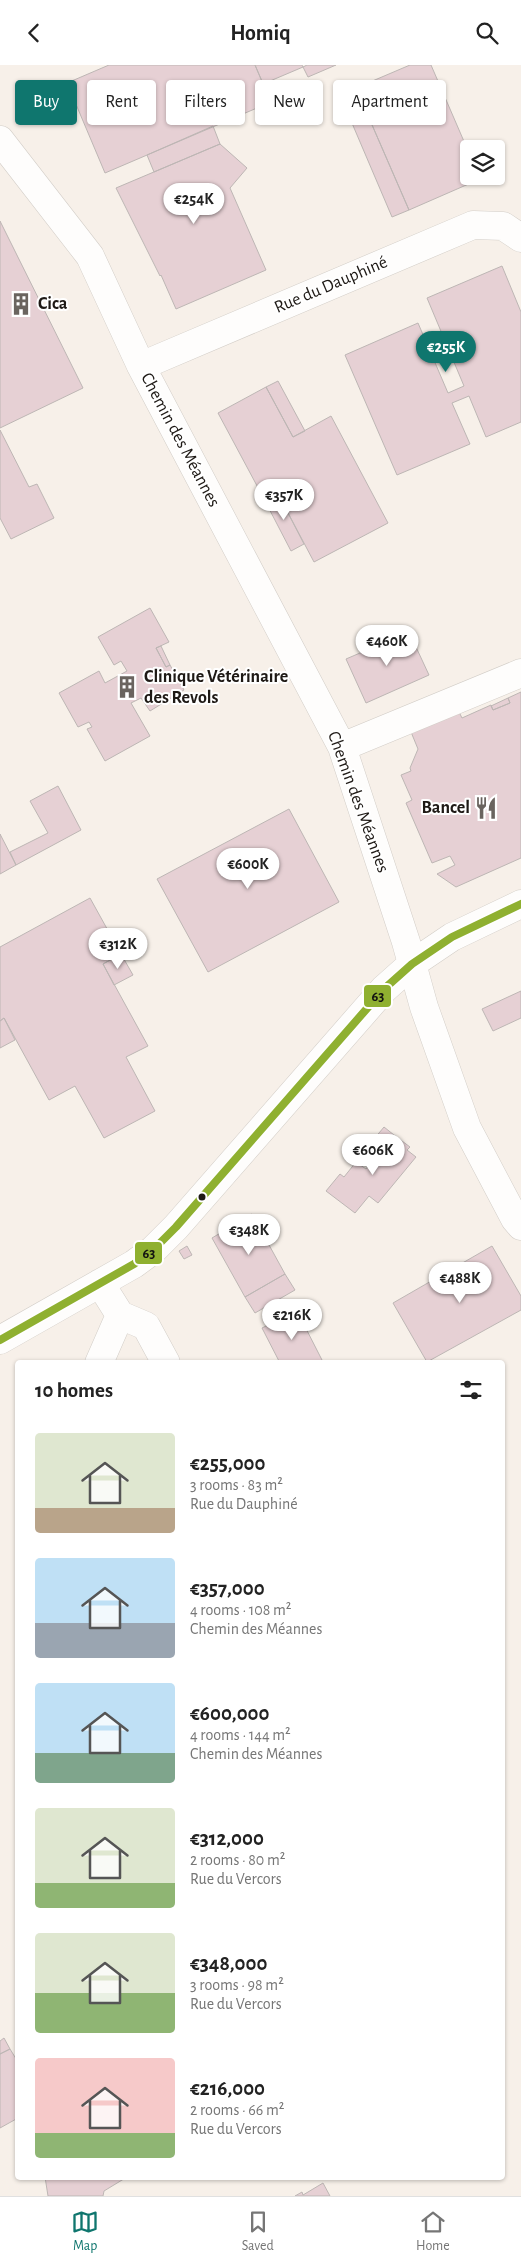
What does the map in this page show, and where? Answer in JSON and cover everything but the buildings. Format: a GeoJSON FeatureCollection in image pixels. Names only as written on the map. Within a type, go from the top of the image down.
{"type":"FeatureCollection","features":[{"type":"Feature","properties":{"kind":"street","name":"Chemin des Méannes"},"geometry":{"type":"LineString","coordinates":[[0,140],[90,256],[141,366],[342,747],[412,963],[424,1007],[468,1128],[515,1219],[521,1226]]}},
{"type":"Feature","properties":{"kind":"street","name":"Rue du Dauphiné"},"geometry":{"type":"LineString","coordinates":[[141,366],[473,225],[503,226],[521,238]]}},
{"type":"Feature","properties":{"kind":"street"},"geometry":{"type":"LineString","coordinates":[[342,747],[521,673]]}},
{"type":"Feature","properties":{"kind":"street"},"geometry":{"type":"LineString","coordinates":[[0,1340],[100,1283],[153,1250],[176,1227],[384,989],[412,963],[452,937],[521,904]]}},
{"type":"Feature","properties":{"kind":"street"},"geometry":{"type":"LineString","coordinates":[[100,1283],[120,1315],[146,1327],[164,1360]]}},
{"type":"Feature","properties":{"kind":"street"},"geometry":{"type":"LineString","coordinates":[[100,1360],[120,1315]]}},
{"type":"Feature","properties":{"kind":"transit line","name":"63"},"geometry":{"type":"LineString","coordinates":[[0,1340],[134,1264],[153,1250],[176,1227],[384,989],[412,964],[452,937],[521,904]]}},
{"type":"Feature","properties":{"kind":"place","name":"Cica"},"geometry":{"type":"Point","coordinates":[21,304]}},
{"type":"Feature","properties":{"kind":"place","name":"Clinique Vétérinaire des Revols"},"geometry":{"type":"Point","coordinates":[127,687]}},
{"type":"Feature","properties":{"kind":"place","name":"Bancel"},"geometry":{"type":"Point","coordinates":[486,808]}}]}
